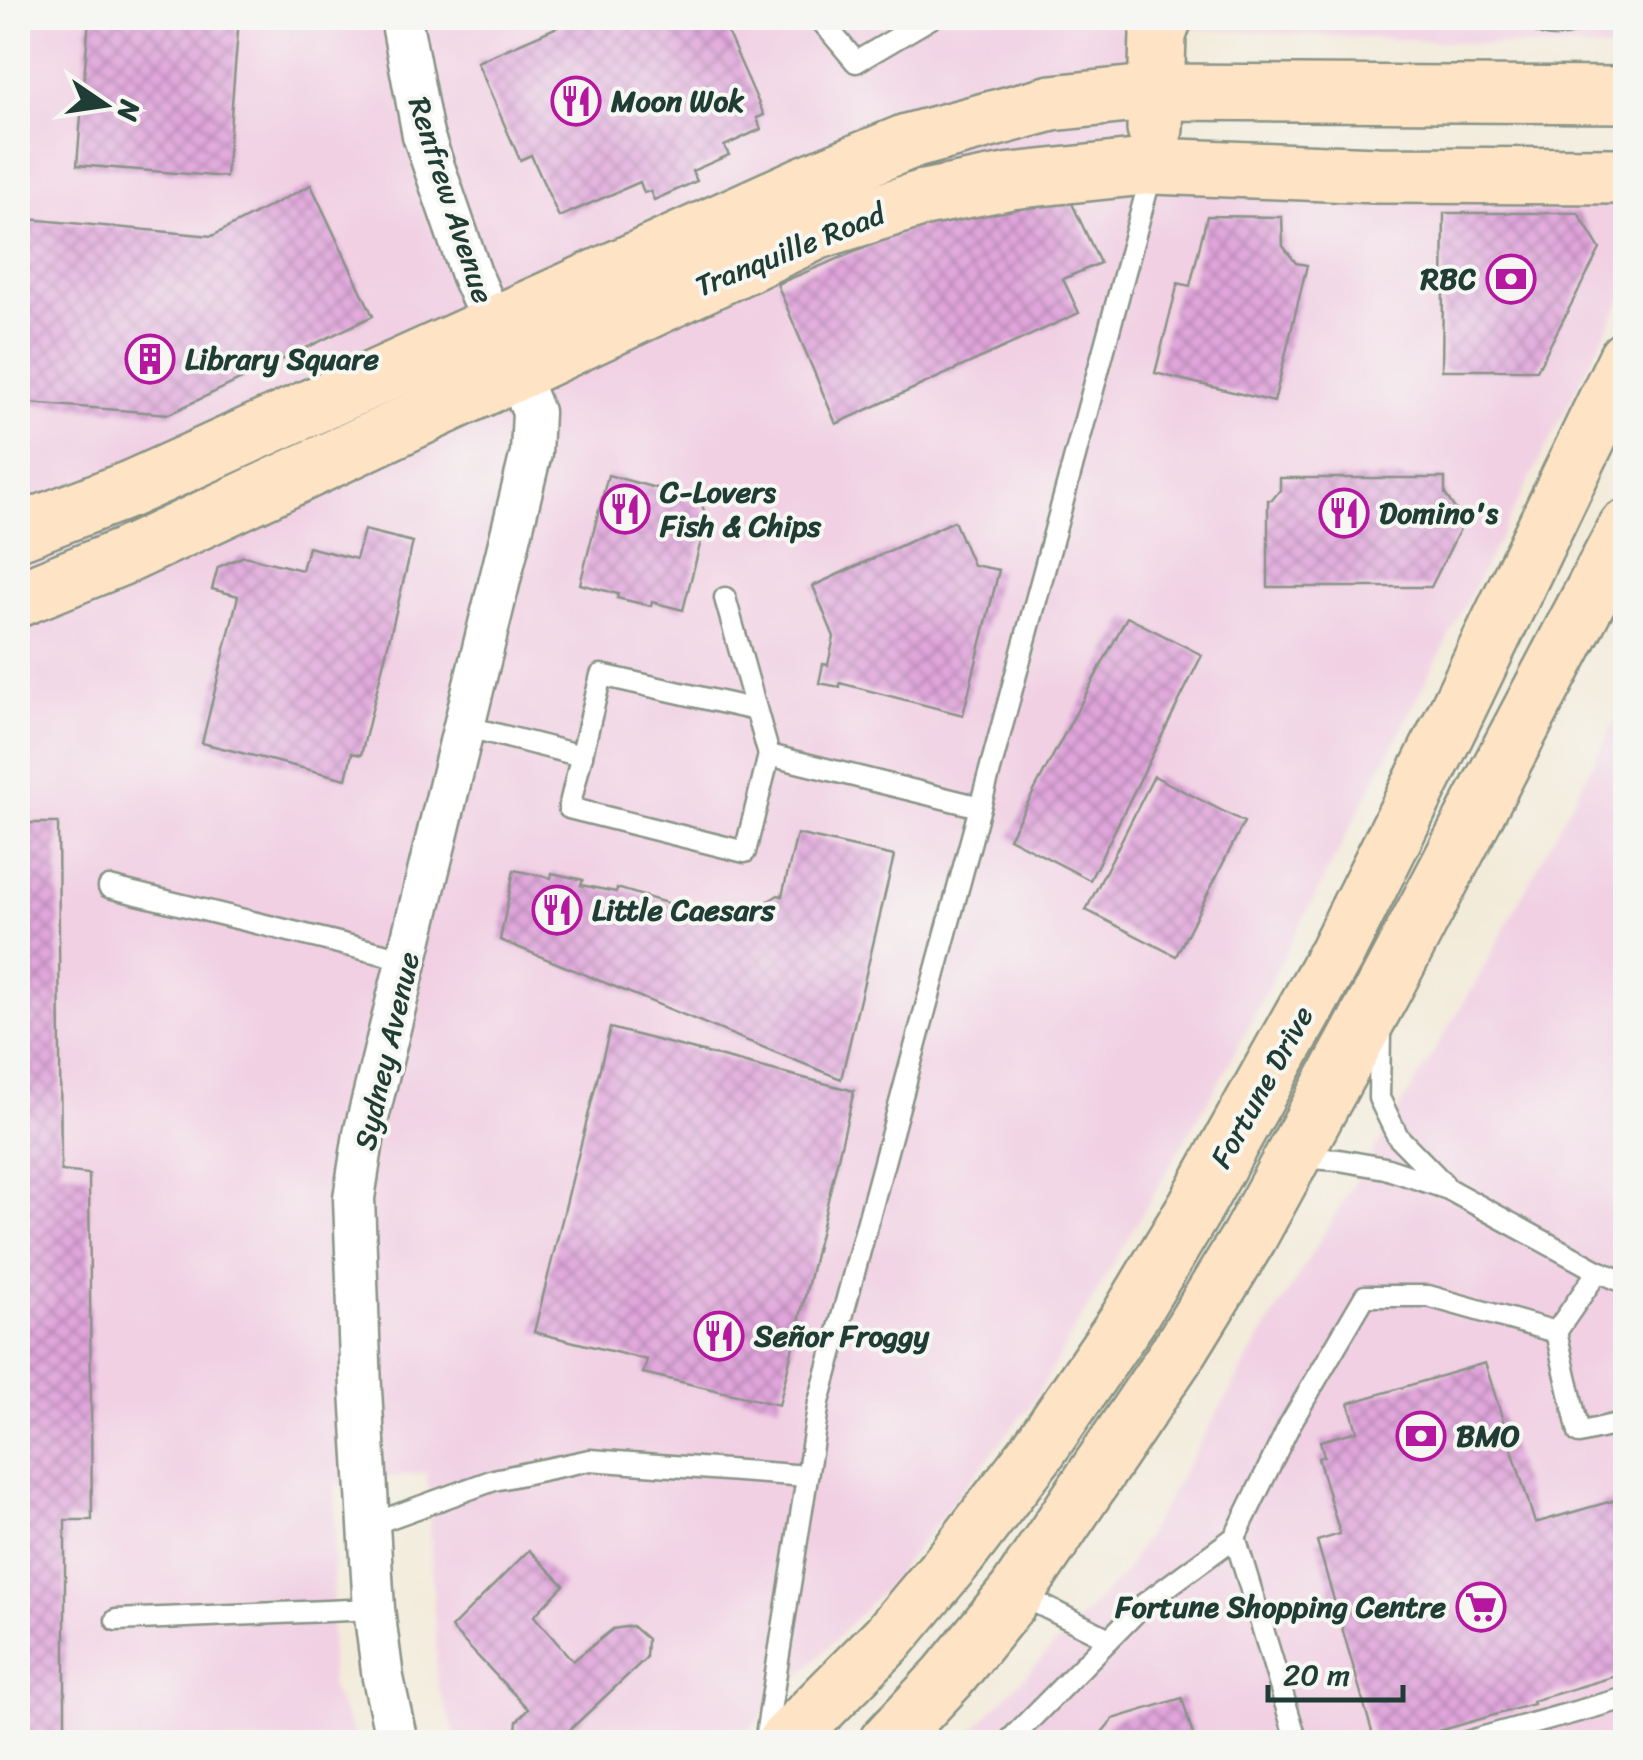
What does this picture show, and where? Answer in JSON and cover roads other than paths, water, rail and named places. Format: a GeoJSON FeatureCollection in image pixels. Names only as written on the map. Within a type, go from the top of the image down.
{"type":"FeatureCollection","features":[{"type":"Feature","properties":{"kind":"main road"},"geometry":{"type":"LineString","coordinates":[[1154,166],[1158,36],[1164,18]]}},
{"type":"Feature","properties":{"kind":"main road","name":"Tranquille Road"},"geometry":{"type":"LineString","coordinates":[[18,532],[130,490],[802,184],[907,142],[1052,103],[1157,92],[1626,95]]}},
{"type":"Feature","properties":{"kind":"main road","name":"Tranquille Road"},"geometry":{"type":"LineString","coordinates":[[18,599],[127,555],[705,282],[818,232],[924,198],[1011,181],[1154,166],[1377,176],[1626,176]]}},
{"type":"Feature","properties":{"kind":"main road"},"geometry":{"type":"LineString","coordinates":[[492,324],[517,373]]}},
{"type":"Feature","properties":{"kind":"main road","name":"Fortune Drive"},"geometry":{"type":"LineString","coordinates":[[786,1742],[889,1637],[958,1555],[1037,1452],[1128,1319],[1194,1209],[1336,952],[1626,359]]}},
{"type":"Feature","properties":{"kind":"main road","name":"Fortune Drive"},"geometry":{"type":"LineString","coordinates":[[888,1742],[948,1677],[1016,1593],[1182,1348],[1249,1237],[1385,988],[1626,528]]}},
{"type":"Feature","properties":{"kind":"street","name":"Renfrew Avenue"},"geometry":{"type":"LineString","coordinates":[[401,18],[423,135],[492,324]]}},
{"type":"Feature","properties":{"kind":"street","name":"Sydney Avenue"},"geometry":{"type":"LineString","coordinates":[[397,1742],[374,1609],[354,1198],[364,1134],[531,453],[533,412],[517,373]]}},
{"type":"Feature","properties":{"kind":"lane"},"geometry":{"type":"LineString","coordinates":[[819,18],[856,62],[931,18]]}},
{"type":"Feature","properties":{"kind":"lane"},"geometry":{"type":"LineString","coordinates":[[1533,18],[1556,27],[1582,18]]}},
{"type":"Feature","properties":{"kind":"lane"},"geometry":{"type":"LineString","coordinates":[[765,1742],[820,1402],[1154,166]]}},
{"type":"Feature","properties":{"kind":"lane"},"geometry":{"type":"LineString","coordinates":[[724,598],[769,755],[745,852],[569,808],[601,674],[756,710]]}},
{"type":"Feature","properties":{"kind":"lane"},"geometry":{"type":"LineString","coordinates":[[464,726],[582,756]]}},
{"type":"Feature","properties":{"kind":"lane"},"geometry":{"type":"LineString","coordinates":[[769,755],[980,807]]}},
{"type":"Feature","properties":{"kind":"lane"},"geometry":{"type":"LineString","coordinates":[[109,887],[408,960]]}},
{"type":"Feature","properties":{"kind":"lane"},"geometry":{"type":"LineString","coordinates":[[1385,988],[1378,1044],[1380,1098],[1398,1137],[1448,1189]]}},
{"type":"Feature","properties":{"kind":"lane"},"geometry":{"type":"LineString","coordinates":[[1294,1156],[1385,1168],[1448,1189],[1626,1283]]}},
{"type":"Feature","properties":{"kind":"lane"},"geometry":{"type":"LineString","coordinates":[[1598,1271],[1556,1332],[1579,1433],[1626,1422]]}},
{"type":"Feature","properties":{"kind":"lane"},"geometry":{"type":"LineString","coordinates":[[1008,1742],[1144,1604],[1236,1537],[1290,1424],[1365,1296],[1428,1296],[1556,1332]]}},
{"type":"Feature","properties":{"kind":"lane"},"geometry":{"type":"LineString","coordinates":[[370,1524],[494,1480],[590,1460],[807,1476]]}},
{"type":"Feature","properties":{"kind":"lane"},"geometry":{"type":"LineString","coordinates":[[1236,1537],[1297,1742]]}},
{"type":"Feature","properties":{"kind":"lane"},"geometry":{"type":"LineString","coordinates":[[1016,1593],[1109,1640]]}},
{"type":"Feature","properties":{"kind":"lane"},"geometry":{"type":"LineString","coordinates":[[116,1620],[374,1609]]}},
{"type":"Feature","properties":{"kind":"lane"},"geometry":{"type":"LineString","coordinates":[[1466,1742],[1626,1698]]}},
{"type":"Feature","properties":{"kind":"place","name":"Moon Wok"},"geometry":{"type":"Point","coordinates":[576,101]}},
{"type":"Feature","properties":{"kind":"place","name":"RBC"},"geometry":{"type":"Point","coordinates":[1511,279]}},
{"type":"Feature","properties":{"kind":"place","name":"Library Square"},"geometry":{"type":"Point","coordinates":[150,359]}},
{"type":"Feature","properties":{"kind":"place","name":"C-Lovers Fish & Chips"},"geometry":{"type":"Point","coordinates":[625,509]}},
{"type":"Feature","properties":{"kind":"place","name":"Domino's"},"geometry":{"type":"Point","coordinates":[1344,513]}},
{"type":"Feature","properties":{"kind":"place","name":"Little Caesars"},"geometry":{"type":"Point","coordinates":[557,910]}},
{"type":"Feature","properties":{"kind":"place","name":"Señor Froggy"},"geometry":{"type":"Point","coordinates":[719,1336]}},
{"type":"Feature","properties":{"kind":"place","name":"BMO"},"geometry":{"type":"Point","coordinates":[1421,1436]}},
{"type":"Feature","properties":{"kind":"place","name":"Fortune Shopping Centre"},"geometry":{"type":"Point","coordinates":[1481,1607]}}]}
